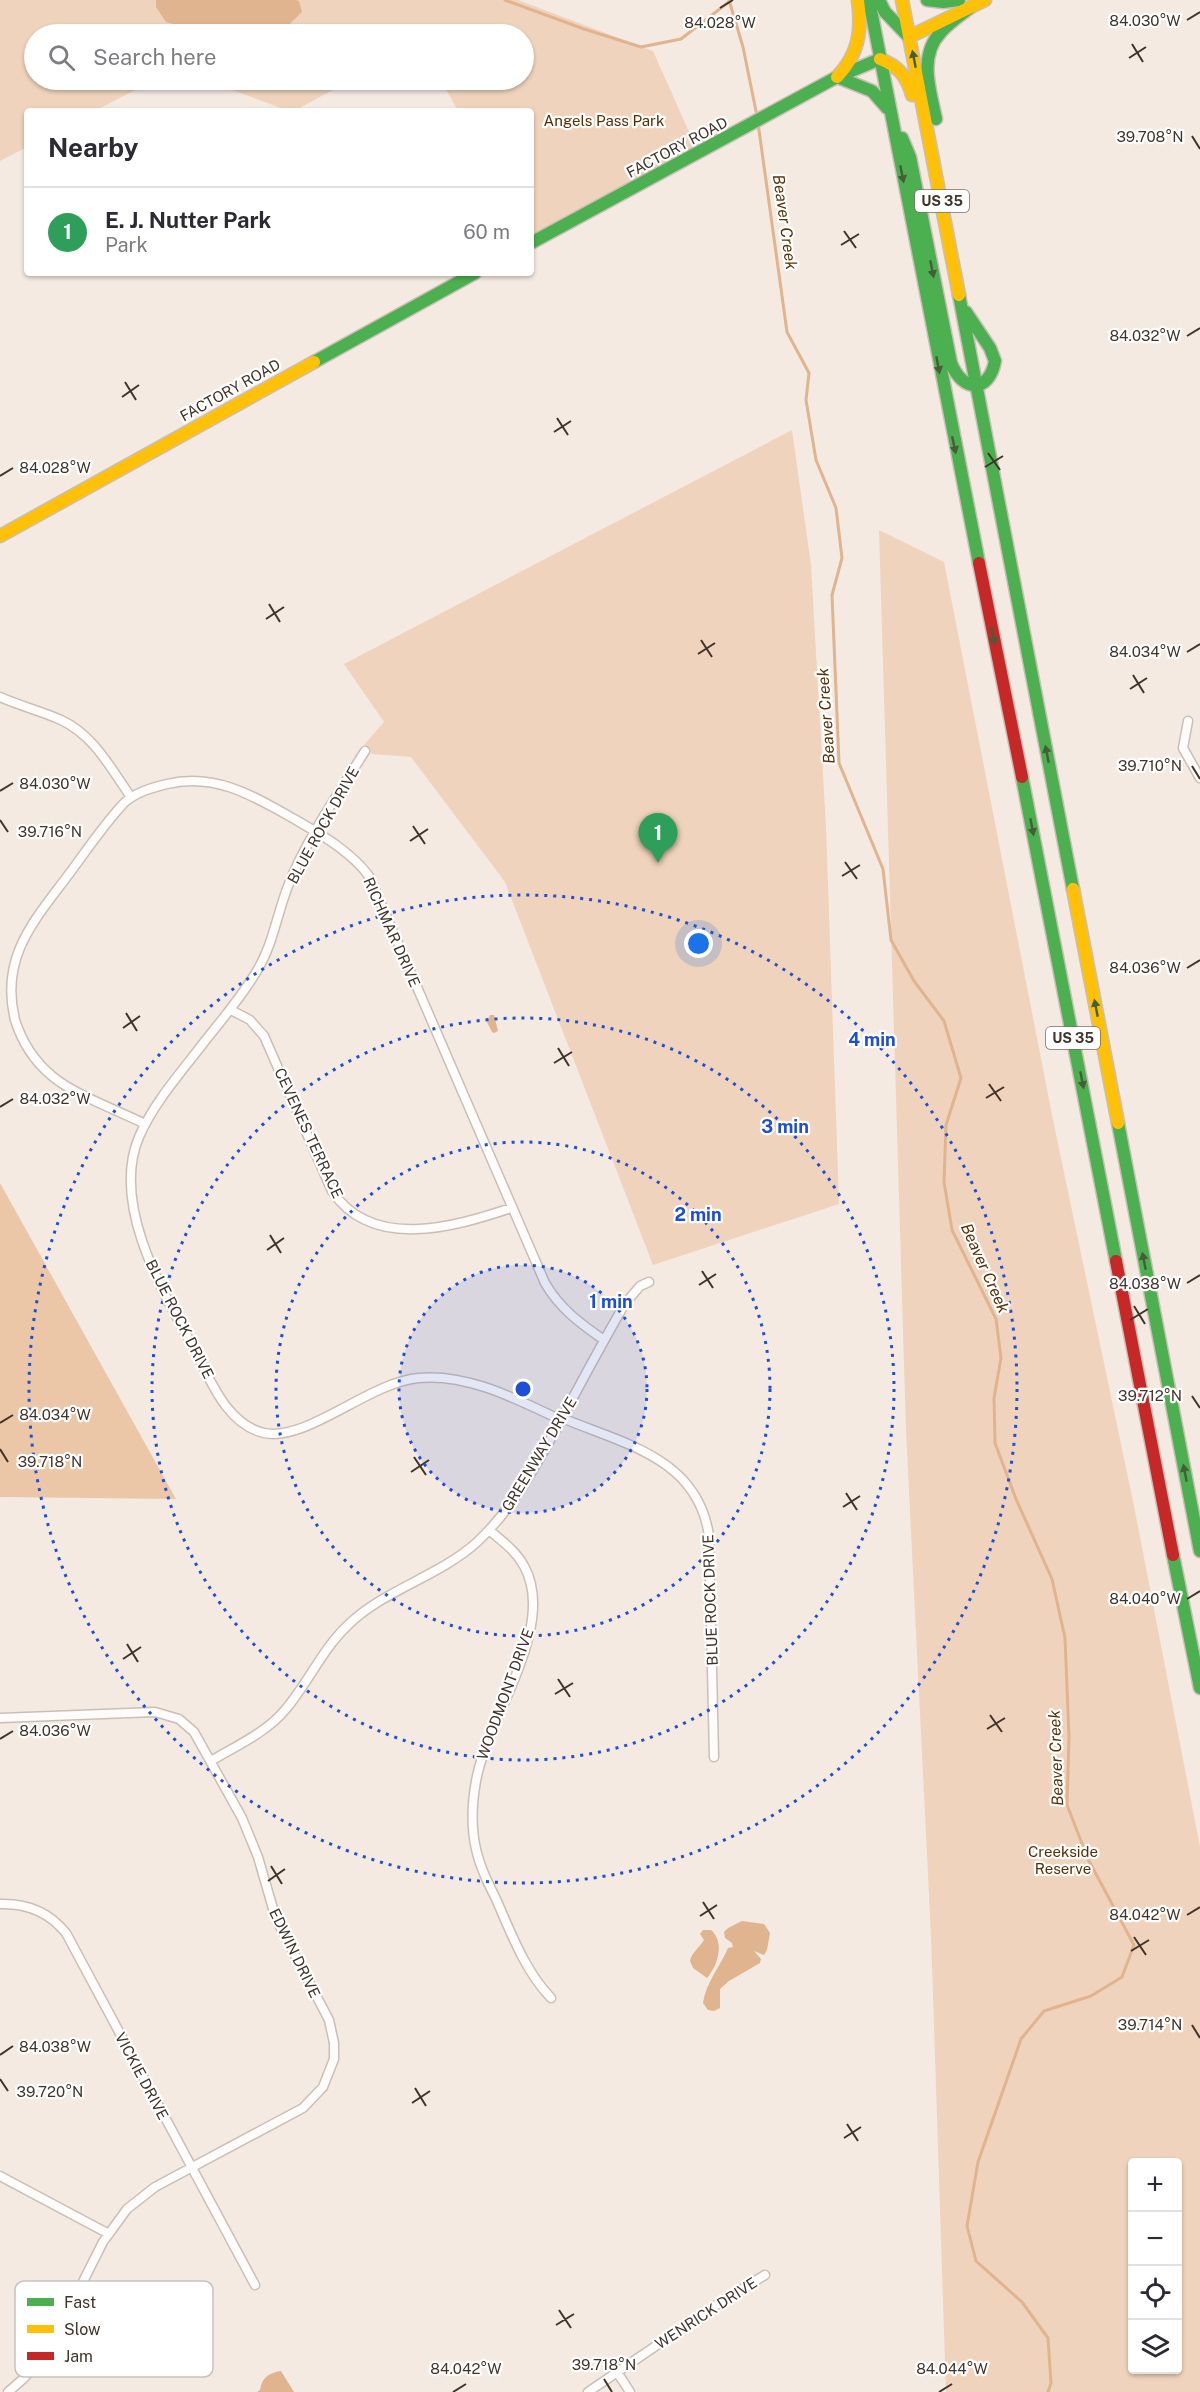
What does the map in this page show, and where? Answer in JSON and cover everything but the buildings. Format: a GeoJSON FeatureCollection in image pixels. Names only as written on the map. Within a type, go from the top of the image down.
{"type":"FeatureCollection","features":[{"type":"Feature","properties":{"kind":"main road"},"geometry":{"type":"LineString","coordinates":[[858,0],[861,20],[858,48],[846,69],[837,77],[872,89],[881,96],[910,157],[951,363],[961,383],[976,387],[986,380],[995,361],[990,347],[968,318],[960,295]]}},
{"type":"Feature","properties":{"kind":"main road","name":"US 35"},"geometry":{"type":"LineString","coordinates":[[870,0],[943,388],[1200,1688]]}},
{"type":"Feature","properties":{"kind":"main road"},"geometry":{"type":"LineString","coordinates":[[879,0],[885,12],[909,38],[985,0]]}},
{"type":"Feature","properties":{"kind":"main road","name":"US 35"},"geometry":{"type":"LineString","coordinates":[[902,0],[1200,1551]]}},
{"type":"Feature","properties":{"kind":"main road"},"geometry":{"type":"LineString","coordinates":[[927,0],[944,2],[959,0]]}},
{"type":"Feature","properties":{"kind":"main road"},"geometry":{"type":"LineString","coordinates":[[946,225],[952,204],[926,61],[939,34],[971,7]]}},
{"type":"Feature","properties":{"kind":"main road"},"geometry":{"type":"LineString","coordinates":[[880,59],[891,62],[900,69],[907,77],[911,87],[958,332],[972,364]]}},
{"type":"Feature","properties":{"kind":"main road","name":"FACTORY ROAD"},"geometry":{"type":"LineString","coordinates":[[534,241],[837,77],[880,59]]}},
{"type":"Feature","properties":{"kind":"main road","name":"FACTORY ROAD"},"geometry":{"type":"LineString","coordinates":[[0,536],[470,276]]}},
{"type":"Feature","properties":{"kind":"street"},"geometry":{"type":"LineString","coordinates":[[0,697],[60,719],[79,731],[99,750],[131,798],[119,809],[21,938],[9,967],[8,988],[12,1013],[19,1033],[29,1051],[44,1069],[60,1082],[145,1124]]}},
{"type":"Feature","properties":{"kind":"street"},"geometry":{"type":"LineString","coordinates":[[1188,721],[1183,748],[1200,778]]}},
{"type":"Feature","properties":{"kind":"street","name":"BLUE ROCK DRIVE"},"geometry":{"type":"LineString","coordinates":[[365,751],[316,831],[290,879],[263,961],[231,1010],[145,1124],[136,1146],[132,1183],[143,1245],[160,1286],[222,1400],[241,1422],[265,1433],[283,1434],[306,1426],[391,1384],[433,1377],[462,1382],[495,1392],[659,1459],[688,1483],[701,1504],[709,1536],[714,1757]]}},
{"type":"Feature","properties":{"kind":"street","name":"RICHMAR DRIVE"},"geometry":{"type":"LineString","coordinates":[[131,798],[140,792],[174,782],[193,780],[216,783],[250,794],[316,831],[354,858],[373,883],[511,1208],[552,1296],[571,1316],[604,1340]]}},
{"type":"Feature","properties":{"kind":"street","name":"CEVENES TERRACE"},"geometry":{"type":"LineString","coordinates":[[231,1010],[250,1020],[264,1036],[332,1191],[346,1209],[360,1220],[388,1228],[428,1228],[477,1219],[511,1208]]}},
{"type":"Feature","properties":{"kind":"street","name":"GREENWAY DRIVE"},"geometry":{"type":"LineString","coordinates":[[211,1761],[271,1723],[285,1710],[333,1641],[348,1624],[374,1605],[450,1563],[506,1513],[523,1487],[604,1340],[632,1295],[649,1281]]}},
{"type":"Feature","properties":{"kind":"street","name":"WOODMONT DRIVE"},"geometry":{"type":"LineString","coordinates":[[489,1530],[511,1549],[524,1565],[532,1584],[534,1606],[524,1650],[479,1765],[473,1800],[474,1836],[479,1863],[508,1927],[539,1986],[550,1998]]}},
{"type":"Feature","properties":{"kind":"street","name":"EDWIN DRIVE"},"geometry":{"type":"LineString","coordinates":[[0,1718],[164,1713],[179,1719],[194,1732],[251,1837],[274,1914],[329,2020],[333,2035],[334,2052],[330,2074],[323,2087],[303,2108],[140,2197],[120,2217],[85,2281]]}},
{"type":"Feature","properties":{"kind":"street","name":"VICKIE DRIVE"},"geometry":{"type":"LineString","coordinates":[[0,1904],[15,1904],[38,1910],[49,1916],[66,1934],[255,2285]]}},
{"type":"Feature","properties":{"kind":"street"},"geometry":{"type":"LineString","coordinates":[[0,2176],[109,2234]]}},
{"type":"Feature","properties":{"kind":"street","name":"WENRICK DRIVE"},"geometry":{"type":"LineString","coordinates":[[588,2392],[711,2308],[765,2275]]}},
{"type":"Feature","properties":{"kind":"street"},"geometry":{"type":"LineString","coordinates":[[617,2372],[630,2392]]}},
{"type":"Feature","properties":{"kind":"street","name":"EDWIN DRIVE"},"geometry":{"type":"LineString","coordinates":[[8,2392],[25,2377]]}},
{"type":"Feature","properties":{"kind":"green space","name":"Angels Pass Park"},"geometry":{"type":"Polygon","coordinates":[[[0,0],[518,0],[653,51],[698,152],[534,241],[534,108],[456,108],[446,90],[534,90],[534,24],[24,24],[24,90],[135,90],[101,108],[24,108],[24,149],[0,161],[0,0]]]}},
{"type":"Feature","properties":{"kind":"green space"},"geometry":{"type":"Polygon","coordinates":[[[233,90],[333,90],[300,108],[281,108],[233,90]]]}},
{"type":"Feature","properties":{"kind":"green space"},"geometry":{"type":"Polygon","coordinates":[[[792,430],[811,565],[826,827],[839,1204],[653,1265],[505,882],[411,757],[372,754],[364,745],[384,722],[344,664],[792,430]]]}},
{"type":"Feature","properties":{"kind":"green space","name":"Creekside Reserve"},"geometry":{"type":"Polygon","coordinates":[[[879,530],[944,562],[1053,1120],[1134,1506],[1200,1847],[1200,2392],[946,2392],[931,1935],[906,1431],[879,530]]]}},
{"type":"Feature","properties":{"kind":"shaded area"},"geometry":{"type":"Polygon","coordinates":[[[156,0],[296,0],[299,1],[302,12],[289,24],[174,24],[166,22],[156,7],[156,0]]]}},
{"type":"Feature","properties":{"kind":"shaded area"},"geometry":{"type":"Polygon","coordinates":[[[490,1015],[494,1015],[498,1031],[494,1033],[487,1022],[490,1015]]]}},
{"type":"Feature","properties":{"kind":"shaded area"},"geometry":{"type":"Polygon","coordinates":[[[0,1183],[176,1499],[0,1497],[0,1183]]]}},
{"type":"Feature","properties":{"kind":"shaded area"},"geometry":{"type":"Polygon","coordinates":[[[742,1921],[764,1924],[770,1933],[767,1950],[764,1955],[754,1951],[761,1959],[760,1963],[729,1981],[720,1989],[720,2008],[714,2011],[708,2010],[703,2003],[707,1988],[728,1948],[733,1947],[732,1943],[725,1938],[724,1932],[742,1921]]]}},
{"type":"Feature","properties":{"kind":"shaded area"},"geometry":{"type":"Polygon","coordinates":[[[703,1930],[711,1930],[719,1947],[717,1960],[707,1978],[693,1968],[690,1961],[704,1940],[700,1934],[703,1930]]]}},
{"type":"Feature","properties":{"kind":"shaded area"},"geometry":{"type":"Polygon","coordinates":[[[281,2371],[294,2392],[257,2392],[267,2376],[281,2371]]]}},
{"type":"Feature","properties":{"kind":"waterway","name":"Beaver Creek"},"geometry":{"type":"LineString","coordinates":[[505,0],[641,47],[681,39],[730,1]]}},
{"type":"Feature","properties":{"kind":"waterway","name":"Beaver Creek"},"geometry":{"type":"LineString","coordinates":[[729,0],[743,47],[757,116]]}},
{"type":"Feature","properties":{"kind":"waterway","name":"Beaver Creek"},"geometry":{"type":"LineString","coordinates":[[758,123],[787,332],[809,373],[806,400],[816,460],[836,508],[842,558],[832,595],[839,763],[883,869],[891,940],[914,981],[944,1021],[961,1078],[946,1125],[944,1182],[952,1230],[996,1319],[1001,1358],[994,1398],[995,1443],[1016,1499],[1052,1579],[1065,1638],[1069,1737],[1067,1805],[1088,1859],[1134,1945],[1122,1977],[1091,1996],[1044,2011],[1021,2039],[978,2162],[967,2226],[976,2261],[1022,2302],[1048,2338],[1051,2383],[1048,2392]]}},
{"type":"Feature","properties":{"kind":"traffic: fast"},"geometry":{"type":"LineString","coordinates":[[869,0],[979,563]]}},
{"type":"Feature","properties":{"kind":"traffic: fast"},"geometry":{"type":"LineString","coordinates":[[879,0],[885,12],[909,37]]}},
{"type":"Feature","properties":{"kind":"traffic: fast"},"geometry":{"type":"LineString","coordinates":[[927,0],[943,2],[959,0]]}},
{"type":"Feature","properties":{"kind":"traffic: fast"},"geometry":{"type":"LineString","coordinates":[[936,119],[928,74],[930,52],[941,32],[971,7]]}},
{"type":"Feature","properties":{"kind":"traffic: fast"},"geometry":{"type":"LineString","coordinates":[[534,241],[837,77],[880,59]]}},
{"type":"Feature","properties":{"kind":"traffic: fast"},"geometry":{"type":"LineString","coordinates":[[837,77],[872,91],[887,108]]}},
{"type":"Feature","properties":{"kind":"traffic: fast"},"geometry":{"type":"LineString","coordinates":[[902,138],[910,157],[951,363],[962,380],[969,384],[982,384],[992,372],[995,361],[990,348],[966,312]]}},
{"type":"Feature","properties":{"kind":"traffic: fast"},"geometry":{"type":"LineString","coordinates":[[314,362],[470,276]]}},
{"type":"Feature","properties":{"kind":"traffic: fast"},"geometry":{"type":"LineString","coordinates":[[959,295],[1073,889]]}},
{"type":"Feature","properties":{"kind":"traffic: fast"},"geometry":{"type":"LineString","coordinates":[[1022,777],[1116,1261]]}},
{"type":"Feature","properties":{"kind":"traffic: fast"},"geometry":{"type":"LineString","coordinates":[[1118,1123],[1200,1551]]}},
{"type":"Feature","properties":{"kind":"traffic: fast"},"geometry":{"type":"LineString","coordinates":[[1173,1555],[1200,1688]]}},
{"type":"Feature","properties":{"kind":"traffic: slow"},"geometry":{"type":"LineString","coordinates":[[837,77],[850,60],[857,42],[860,22],[858,0]]}},
{"type":"Feature","properties":{"kind":"traffic: slow"},"geometry":{"type":"LineString","coordinates":[[902,0],[959,295]]}},
{"type":"Feature","properties":{"kind":"traffic: slow"},"geometry":{"type":"LineString","coordinates":[[909,37],[985,0]]}},
{"type":"Feature","properties":{"kind":"traffic: slow"},"geometry":{"type":"LineString","coordinates":[[880,59],[901,72],[912,95]]}},
{"type":"Feature","properties":{"kind":"traffic: slow"},"geometry":{"type":"LineString","coordinates":[[0,536],[314,362]]}},
{"type":"Feature","properties":{"kind":"traffic: slow"},"geometry":{"type":"LineString","coordinates":[[1073,889],[1118,1123]]}},
{"type":"Feature","properties":{"kind":"traffic: jam"},"geometry":{"type":"LineString","coordinates":[[979,563],[1022,777]]}},
{"type":"Feature","properties":{"kind":"traffic: jam"},"geometry":{"type":"LineString","coordinates":[[1116,1261],[1173,1555]]}},
{"type":"Feature","properties":{"kind":"place","name":"E. J. Nutter Park"},"geometry":{"type":"Point","coordinates":[658,863]}}]}
